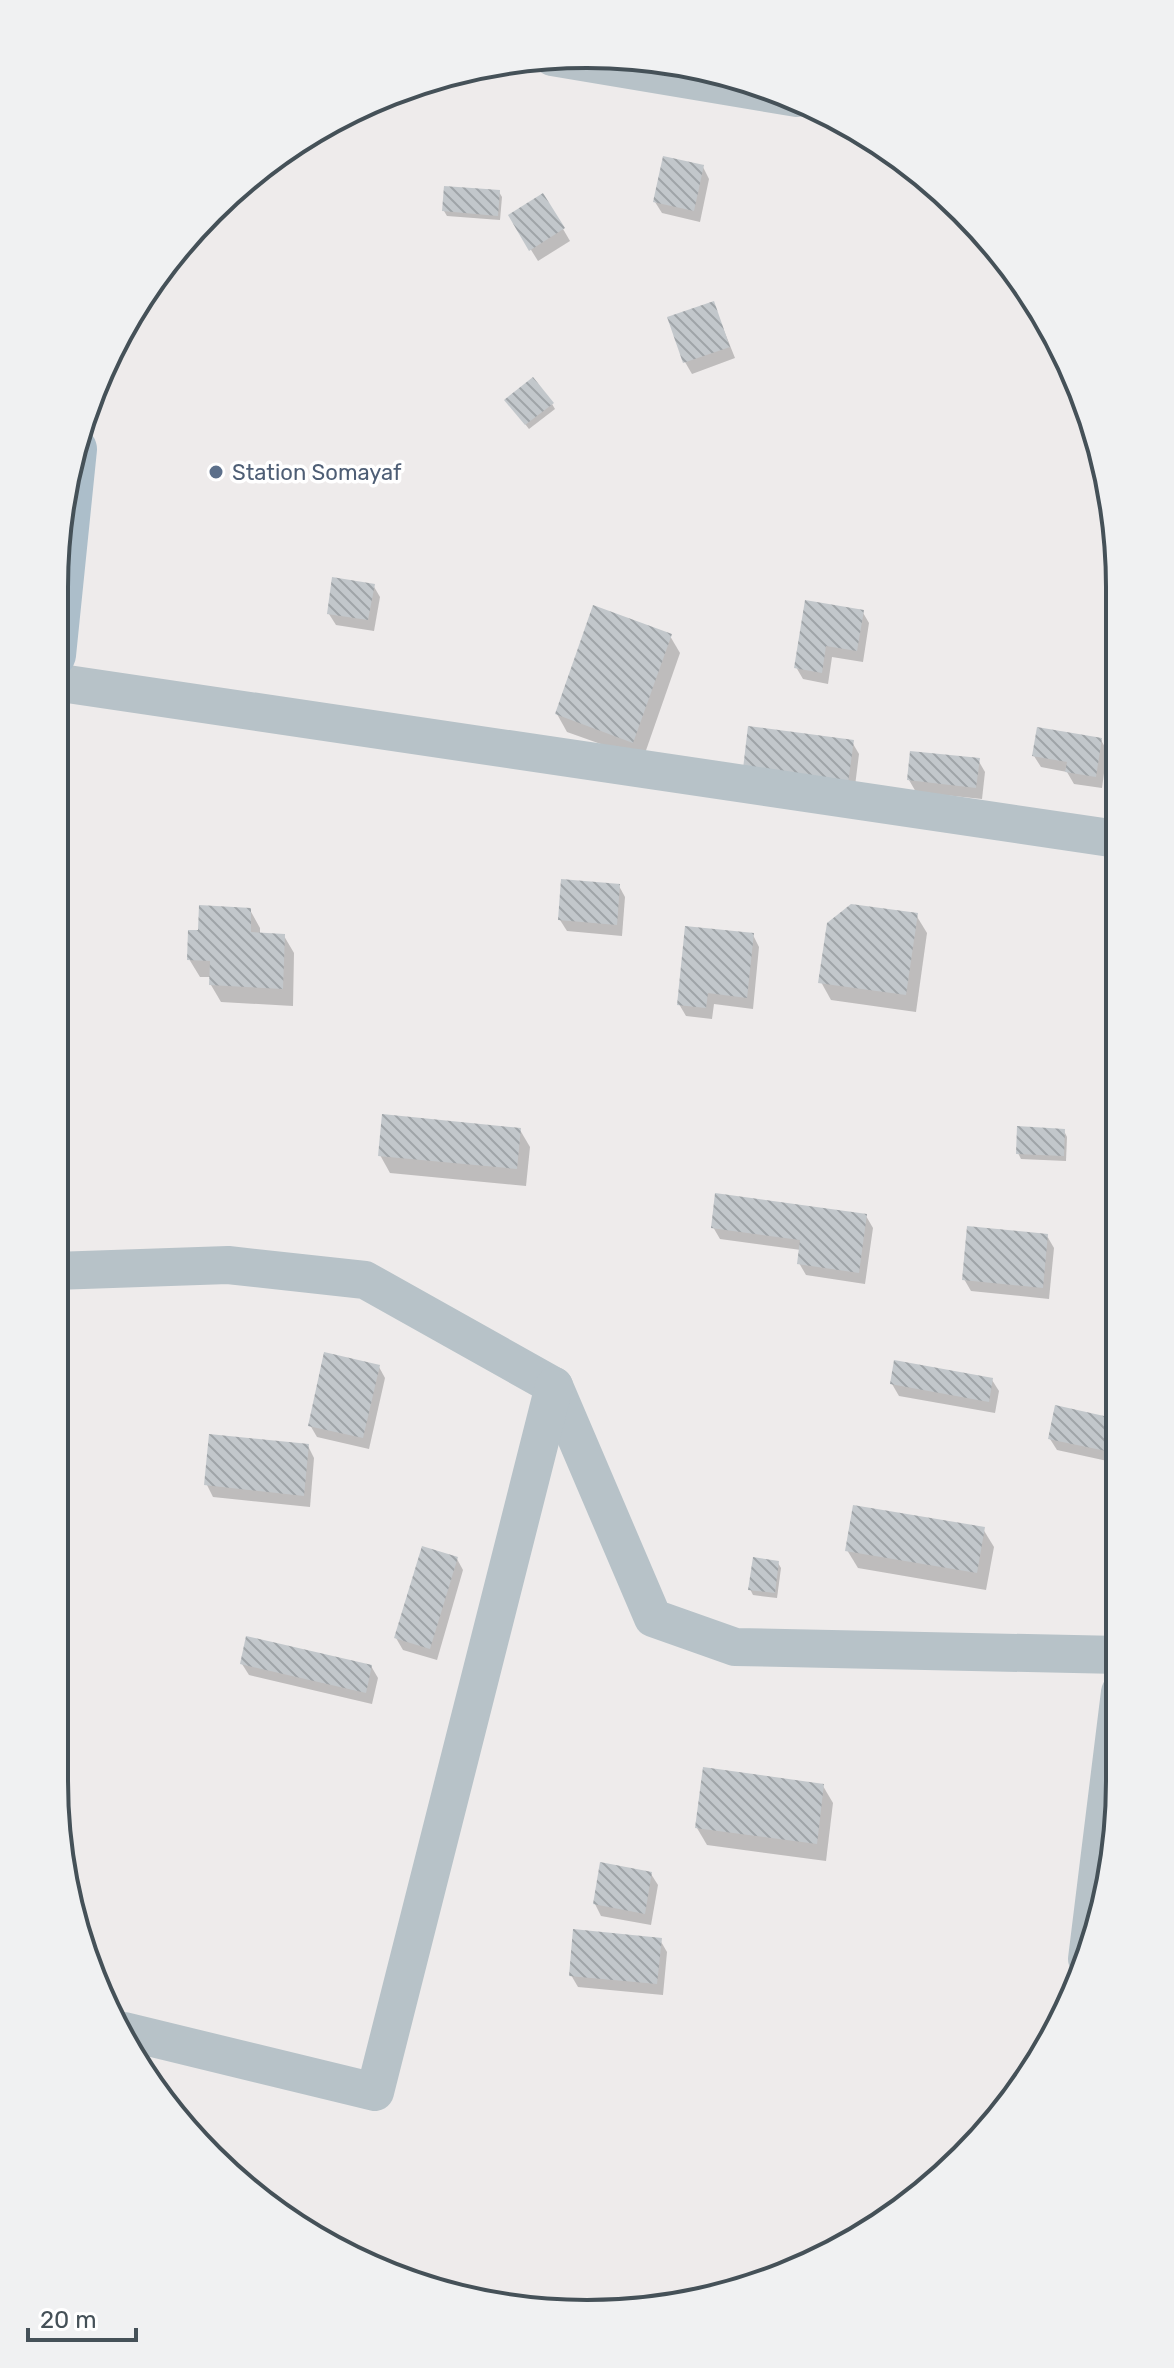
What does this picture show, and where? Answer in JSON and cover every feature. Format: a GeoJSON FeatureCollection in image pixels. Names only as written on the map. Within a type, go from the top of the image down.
{"type":"FeatureCollection","features":[{"type":"Feature","properties":{"kind":"street"},"geometry":{"type":"LineString","coordinates":[[68,684],[1106,837]]}},
{"type":"Feature","properties":{"kind":"street"},"geometry":{"type":"LineString","coordinates":[[68,1271],[228,1265],[365,1280],[554,1386],[653,1618],[735,1647],[1106,1655]]}},
{"type":"Feature","properties":{"kind":"street"},"geometry":{"type":"LineString","coordinates":[[134,2034],[375,2092],[554,1386]]}},
{"type":"Feature","properties":{"kind":"street"},"geometry":{"type":"LineString","coordinates":[[1098,1873],[1105,1813]]}},
{"type":"Feature","properties":{"kind":"building"},"geometry":{"type":"Polygon","coordinates":[[[663,156],[704,165],[694,211],[653,202],[663,156]]]}},
{"type":"Feature","properties":{"kind":"building"},"geometry":{"type":"Polygon","coordinates":[[[444,186],[500,190],[498,216],[442,211],[444,186]]]}},
{"type":"Feature","properties":{"kind":"building"},"geometry":{"type":"Polygon","coordinates":[[[543,193],[565,228],[529,251],[508,215],[543,193]]]}},
{"type":"Feature","properties":{"kind":"building"},"geometry":{"type":"Polygon","coordinates":[[[714,301],[730,347],[683,363],[667,317],[714,301]]]}},
{"type":"Feature","properties":{"kind":"building"},"geometry":{"type":"Polygon","coordinates":[[[533,377],[554,403],[525,425],[504,400],[533,377]]]}},
{"type":"Feature","properties":{"kind":"building"},"geometry":{"type":"Polygon","coordinates":[[[332,577],[375,584],[368,620],[327,614],[332,577]]]}},
{"type":"Feature","properties":{"kind":"building"},"geometry":{"type":"Polygon","coordinates":[[[805,600],[864,610],[857,651],[826,646],[822,673],[794,668],[805,600]]]}},
{"type":"Feature","properties":{"kind":"building"},"geometry":{"type":"Polygon","coordinates":[[[593,605],[672,634],[633,743],[555,714],[593,605]]]}},
{"type":"Feature","properties":{"kind":"building"},"geometry":{"type":"Polygon","coordinates":[[[748,726],[854,740],[848,783],[743,769],[748,726]]]}},
{"type":"Feature","properties":{"kind":"building"},"geometry":{"type":"Polygon","coordinates":[[[1037,727],[1102,738],[1096,777],[1065,772],[1067,762],[1032,756],[1037,727]]]}},
{"type":"Feature","properties":{"kind":"building"},"geometry":{"type":"Polygon","coordinates":[[[910,751],[980,758],[976,788],[907,780],[910,751]]]}},
{"type":"Feature","properties":{"kind":"building"},"geometry":{"type":"Polygon","coordinates":[[[561,879],[620,884],[617,925],[558,920],[561,879]]]}},
{"type":"Feature","properties":{"kind":"building"},"geometry":{"type":"Polygon","coordinates":[[[851,904],[918,913],[906,995],[818,983],[827,923],[851,904]]]}},
{"type":"Feature","properties":{"kind":"building"},"geometry":{"type":"Polygon","coordinates":[[[199,905],[251,908],[251,932],[285,934],[283,989],[209,985],[210,961],[187,960],[188,930],[198,930],[199,905]]]}},
{"type":"Feature","properties":{"kind":"building"},"geometry":{"type":"Polygon","coordinates":[[[685,926],[754,933],[747,998],[708,993],[706,1008],[677,1005],[685,926]]]}},
{"type":"Feature","properties":{"kind":"building"},"geometry":{"type":"Polygon","coordinates":[[[382,1114],[521,1128],[517,1169],[378,1156],[382,1114]]]}},
{"type":"Feature","properties":{"kind":"building"},"geometry":{"type":"Polygon","coordinates":[[[1017,1126],[1065,1129],[1064,1156],[1016,1154],[1017,1126]]]}},
{"type":"Feature","properties":{"kind":"building"},"geometry":{"type":"Polygon","coordinates":[[[715,1193],[867,1214],[859,1273],[797,1264],[800,1240],[711,1228],[715,1193]]]}},
{"type":"Feature","properties":{"kind":"building"},"geometry":{"type":"Polygon","coordinates":[[[967,1226],[1048,1234],[1043,1288],[962,1280],[967,1226]]]}},
{"type":"Feature","properties":{"kind":"building"},"geometry":{"type":"Polygon","coordinates":[[[324,1352],[380,1365],[363,1438],[308,1426],[324,1352]]]}},
{"type":"Feature","properties":{"kind":"building"},"geometry":{"type":"Polygon","coordinates":[[[894,1360],[993,1378],[989,1402],[890,1384],[894,1360]]]}},
{"type":"Feature","properties":{"kind":"building"},"geometry":{"type":"Polygon","coordinates":[[[1055,1405],[1106,1416],[1106,1451],[1048,1439],[1055,1405]]]}},
{"type":"Feature","properties":{"kind":"building"},"geometry":{"type":"Polygon","coordinates":[[[209,1434],[309,1444],[304,1496],[204,1485],[209,1434]]]}},
{"type":"Feature","properties":{"kind":"building"},"geometry":{"type":"Polygon","coordinates":[[[853,1505],[985,1527],[977,1573],[845,1551],[853,1505]]]}},
{"type":"Feature","properties":{"kind":"building"},"geometry":{"type":"Polygon","coordinates":[[[422,1546],[458,1557],[430,1649],[394,1638],[422,1546]]]}},
{"type":"Feature","properties":{"kind":"building"},"geometry":{"type":"Polygon","coordinates":[[[753,1557],[779,1561],[775,1593],[748,1590],[753,1557]]]}},
{"type":"Feature","properties":{"kind":"building"},"geometry":{"type":"Polygon","coordinates":[[[246,1636],[372,1665],[366,1693],[240,1664],[246,1636]]]}},
{"type":"Feature","properties":{"kind":"building"},"geometry":{"type":"Polygon","coordinates":[[[703,1767],[824,1784],[817,1844],[695,1828],[703,1767]]]}},
{"type":"Feature","properties":{"kind":"building"},"geometry":{"type":"Polygon","coordinates":[[[600,1862],[652,1872],[645,1914],[593,1904],[600,1862]]]}},
{"type":"Feature","properties":{"kind":"building"},"geometry":{"type":"Polygon","coordinates":[[[573,1929],[662,1938],[657,1984],[569,1976],[573,1929]]]}},
{"type":"Feature","properties":{"kind":"place","name":"Station Somayaf"},"geometry":{"type":"Point","coordinates":[216,472]}}]}
